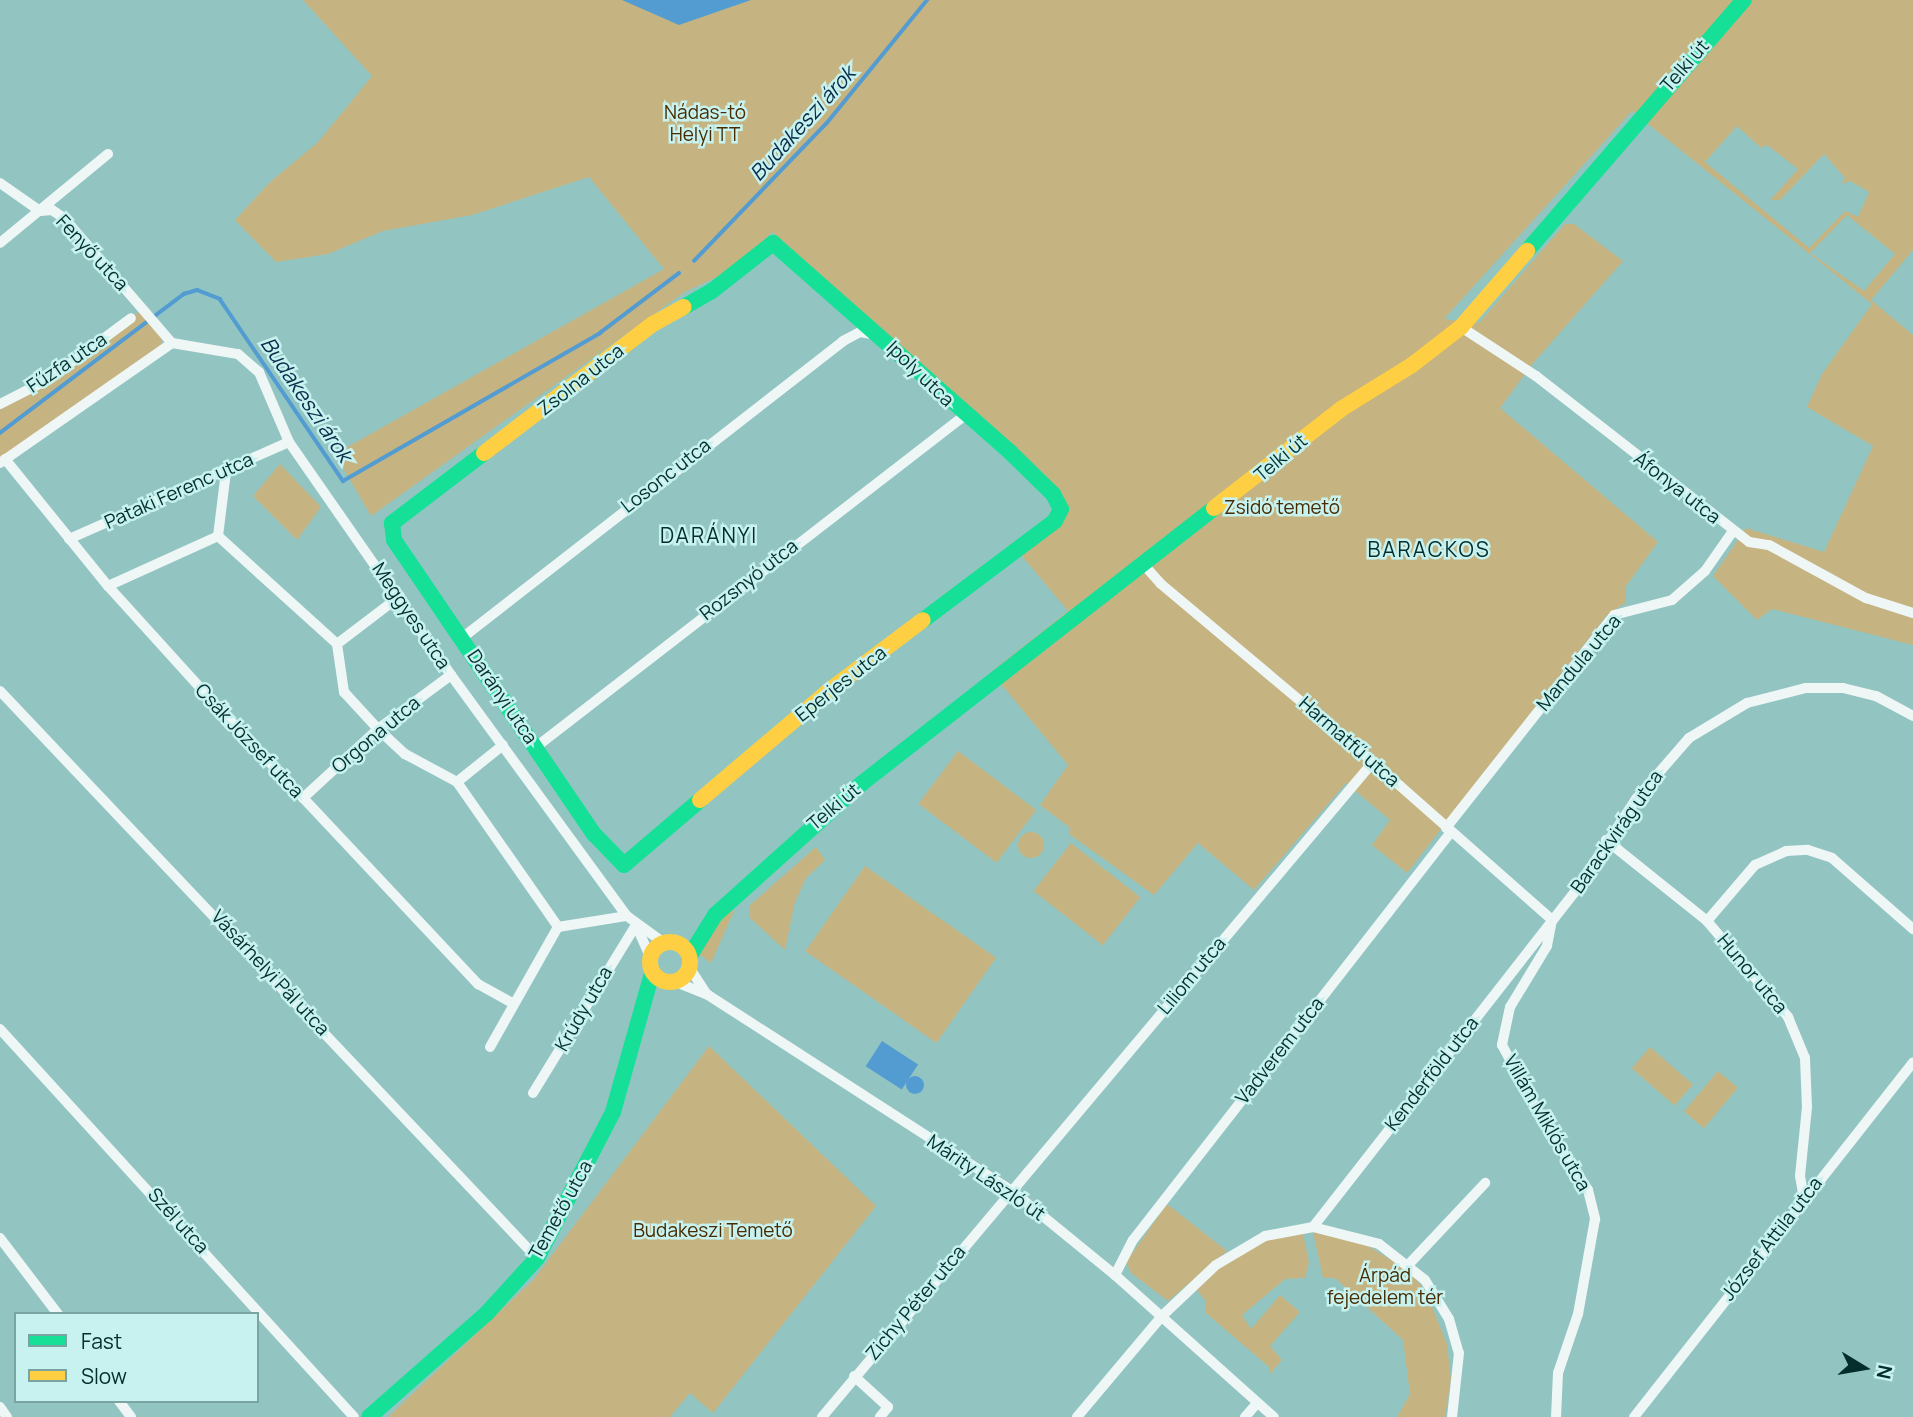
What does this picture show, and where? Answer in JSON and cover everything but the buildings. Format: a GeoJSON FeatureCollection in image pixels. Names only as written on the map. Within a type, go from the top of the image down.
{"type":"FeatureCollection","features":[{"type":"Feature","properties":{"kind":"main road","name":"Telki út"},"geometry":{"type":"LineString","coordinates":[[715,915],[767,864],[945,717],[1144,565],[1341,409],[1412,365],[1461,327],[1744,0]]}},
{"type":"Feature","properties":{"kind":"main road","name":"Ipoly utca"},"geometry":{"type":"LineString","coordinates":[[773,243],[880,335],[964,416],[1010,452],[1053,494],[1061,509]]}},
{"type":"Feature","properties":{"kind":"main road","name":"Zsolna utca"},"geometry":{"type":"LineString","coordinates":[[392,523],[653,324],[712,291],[773,243]]}},
{"type":"Feature","properties":{"kind":"main road","name":"Eperjes utca"},"geometry":{"type":"LineString","coordinates":[[624,865],[826,693],[1055,522],[1061,509]]}},
{"type":"Feature","properties":{"kind":"main road","name":"Darányi utca"},"geometry":{"type":"LineString","coordinates":[[392,523],[394,540],[594,834],[624,865]]}},
{"type":"Feature","properties":{"kind":"main road"},"geometry":{"type":"LineString","coordinates":[[673,982],[651,965],[669,942],[715,915]]}},
{"type":"Feature","properties":{"kind":"main road"},"geometry":{"type":"LineString","coordinates":[[669,942],[689,962],[715,915]]}},
{"type":"Feature","properties":{"kind":"main road","name":"Temető utca"},"geometry":{"type":"LineString","coordinates":[[641,1025],[689,962]]}},
{"type":"Feature","properties":{"kind":"main road","name":"Temető utca"},"geometry":{"type":"LineString","coordinates":[[369,1417],[487,1313],[537,1258],[613,1112],[641,1025],[651,965]]}},
{"type":"Feature","properties":{"kind":"street"},"geometry":{"type":"LineString","coordinates":[[0,243],[108,154]]}},
{"type":"Feature","properties":{"kind":"street","name":"Fenyő utca"},"geometry":{"type":"LineString","coordinates":[[0,183],[40,211],[52,210],[64,218],[172,342]]}},
{"type":"Feature","properties":{"kind":"street","name":"Fűzfa utca"},"geometry":{"type":"LineString","coordinates":[[0,404],[49,379],[131,318]]}},
{"type":"Feature","properties":{"kind":"street","name":"Áfonya utca"},"geometry":{"type":"LineString","coordinates":[[1461,327],[1536,376],[1749,542],[1769,545],[1866,598],[1913,613]]}},
{"type":"Feature","properties":{"kind":"street","name":"Losonc utca"},"geometry":{"type":"LineString","coordinates":[[462,638],[843,341],[860,332],[880,335]]}},
{"type":"Feature","properties":{"kind":"street"},"geometry":{"type":"LineString","coordinates":[[3,461],[172,342]]}},
{"type":"Feature","properties":{"kind":"street","name":"Meggyes utca"},"geometry":{"type":"LineString","coordinates":[[172,342],[244,358],[259,372],[289,442],[400,596],[451,675],[523,769],[626,916],[636,925],[669,942]]}},
{"type":"Feature","properties":{"kind":"street","name":"Rozsnyó utca"},"geometry":{"type":"LineString","coordinates":[[523,769],[539,751],[964,416]]}},
{"type":"Feature","properties":{"kind":"street","name":"Pataki Ferenc utca"},"geometry":{"type":"LineString","coordinates":[[69,539],[289,442]]}},
{"type":"Feature","properties":{"kind":"street","name":"Csák József utca"},"geometry":{"type":"LineString","coordinates":[[3,461],[108,586],[303,798],[478,984],[512,1003]]}},
{"type":"Feature","properties":{"kind":"street"},"geometry":{"type":"LineString","coordinates":[[218,536],[226,472]]}},
{"type":"Feature","properties":{"kind":"street","name":"Mandula utca"},"geometry":{"type":"LineString","coordinates":[[1449,830],[1614,615],[1672,600],[1705,570],[1733,531]]}},
{"type":"Feature","properties":{"kind":"street"},"geometry":{"type":"LineString","coordinates":[[108,586],[218,536]]}},
{"type":"Feature","properties":{"kind":"street"},"geometry":{"type":"LineString","coordinates":[[218,536],[337,644],[344,692],[405,754],[457,782],[558,927]]}},
{"type":"Feature","properties":{"kind":"street","name":"Harmatfű utca"},"geometry":{"type":"LineString","coordinates":[[1144,565],[1161,584],[1373,762],[1552,920]]}},
{"type":"Feature","properties":{"kind":"street"},"geometry":{"type":"LineString","coordinates":[[337,644],[400,596]]}},
{"type":"Feature","properties":{"kind":"street","name":"Orgona utca"},"geometry":{"type":"LineString","coordinates":[[303,798],[378,729],[451,675]]}},
{"type":"Feature","properties":{"kind":"street","name":"Barackvirág utca"},"geometry":{"type":"LineString","coordinates":[[1552,920],[1606,840],[1689,738],[1747,703],[1807,688],[1843,688],[1876,696],[1913,716]]}},
{"type":"Feature","properties":{"kind":"street","name":"Vásárhelyi Pál utca"},"geometry":{"type":"LineString","coordinates":[[0,691],[537,1258]]}},
{"type":"Feature","properties":{"kind":"street"},"geometry":{"type":"LineString","coordinates":[[457,782],[503,745]]}},
{"type":"Feature","properties":{"kind":"street","name":"Liliom utca"},"geometry":{"type":"LineString","coordinates":[[1012,1191],[1373,762]]}},
{"type":"Feature","properties":{"kind":"street","name":"Vadverem utca"},"geometry":{"type":"LineString","coordinates":[[1115,1275],[1133,1240],[1449,830]]}},
{"type":"Feature","properties":{"kind":"street","name":"Hunor utca"},"geometry":{"type":"LineString","coordinates":[[1606,840],[1707,921],[1770,992],[1799,1039],[1805,1058],[1807,1107],[1800,1176],[1804,1198]]}},
{"type":"Feature","properties":{"kind":"street"},"geometry":{"type":"LineString","coordinates":[[1707,921],[1755,865],[1786,851],[1808,850],[1832,858],[1913,929]]}},
{"type":"Feature","properties":{"kind":"street"},"geometry":{"type":"LineString","coordinates":[[489,1046],[558,927],[626,916]]}},
{"type":"Feature","properties":{"kind":"street","name":"Kenderföld utca"},"geometry":{"type":"LineString","coordinates":[[1313,1227],[1552,920]]}},
{"type":"Feature","properties":{"kind":"street","name":"Villám Miklós utca"},"geometry":{"type":"LineString","coordinates":[[1552,920],[1547,946],[1510,1007],[1502,1045],[1544,1123],[1588,1190],[1595,1219],[1578,1314],[1558,1373],[1556,1417]]}},
{"type":"Feature","properties":{"kind":"street","name":"Meggyes utca"},"geometry":{"type":"LineString","coordinates":[[636,925],[651,965]]}},
{"type":"Feature","properties":{"kind":"street","name":"Krúdy utca"},"geometry":{"type":"LineString","coordinates":[[533,1093],[636,925]]}},
{"type":"Feature","properties":{"kind":"street","name":"Márity László út"},"geometry":{"type":"LineString","coordinates":[[689,962],[708,995]]}},
{"type":"Feature","properties":{"kind":"street","name":"Márity László út"},"geometry":{"type":"LineString","coordinates":[[673,982],[708,995],[1012,1191],[1115,1275],[1274,1417]]}},
{"type":"Feature","properties":{"kind":"street","name":"Szél utca"},"geometry":{"type":"LineString","coordinates":[[0,1029],[258,1312]]}},
{"type":"Feature","properties":{"kind":"street","name":"József Attila utca"},"geometry":{"type":"LineString","coordinates":[[1634,1417],[1913,1063]]}},
{"type":"Feature","properties":{"kind":"street"},"geometry":{"type":"LineString","coordinates":[[1410,1263],[1485,1183]]}},
{"type":"Feature","properties":{"kind":"street","name":"Zichy Péter utca"},"geometry":{"type":"LineString","coordinates":[[822,1417],[1012,1191]]}},
{"type":"Feature","properties":{"kind":"street"},"geometry":{"type":"LineString","coordinates":[[1077,1417],[1162,1316],[1242,1245],[1313,1227],[1379,1244],[1410,1263],[1450,1319],[1459,1353],[1452,1417]]}},
{"type":"Feature","properties":{"kind":"street"},"geometry":{"type":"LineString","coordinates":[[0,1238],[56,1312]]}},
{"type":"Feature","properties":{"kind":"street","name":"Szél utca"},"geometry":{"type":"LineString","coordinates":[[259,1313],[354,1417]]}},
{"type":"Feature","properties":{"kind":"street"},"geometry":{"type":"LineString","coordinates":[[854,1376],[888,1407],[880,1417]]}},
{"type":"Feature","properties":{"kind":"street"},"geometry":{"type":"LineString","coordinates":[[1245,1417],[1257,1403]]}},
{"type":"Feature","properties":{"kind":"street"},"geometry":{"type":"LineString","coordinates":[[0,1407],[7,1417]]}},
{"type":"Feature","properties":{"kind":"green space"},"geometry":{"type":"Polygon","coordinates":[[[303,0],[1913,0],[1913,250],[1871,300],[1913,335],[1913,645],[1772,609],[1757,620],[1713,576],[1746,528],[1824,552],[1873,446],[1807,407],[1822,374],[1872,304],[1632,111],[1444,319],[1479,323],[1565,224],[1574,224],[1623,261],[1534,362],[1500,408],[1658,542],[1626,586],[1625,603],[1607,615],[1407,873],[1372,845],[1390,820],[1346,783],[1254,890],[1198,843],[1154,895],[1069,834],[1069,827],[1040,805],[1068,765],[991,672],[1068,611],[1021,555],[1066,509],[772,232],[738,267],[685,292],[371,516],[335,454],[664,269],[589,177],[472,215],[383,231],[328,254],[276,262],[235,220],[269,183],[318,142],[372,76],[303,0]],[[1737,126],[1705,162],[1809,248],[1845,211],[1858,217],[1869,192],[1850,181],[1841,184],[1845,178],[1824,154],[1780,200],[1770,200],[1798,169],[1767,145],[1761,148],[1737,126]],[[1847,215],[1810,253],[1864,291],[1895,254],[1847,215]]]}},
{"type":"Feature","properties":{"kind":"green space"},"geometry":{"type":"Polygon","coordinates":[[[141,310],[162,336],[160,355],[0,467],[0,407],[86,357],[141,310]]]}},
{"type":"Feature","properties":{"kind":"green space"},"geometry":{"type":"Polygon","coordinates":[[[280,464],[321,507],[297,540],[253,496],[280,464]]]}},
{"type":"Feature","properties":{"kind":"green space"},"geometry":{"type":"Polygon","coordinates":[[[958,751],[1036,810],[997,863],[918,804],[958,751]]]}},
{"type":"Feature","properties":{"kind":"green space"},"geometry":{"type":"Polygon","coordinates":[[[1031,832],[1040,836],[1044,845],[1040,854],[1031,858],[1022,854],[1018,845],[1022,836],[1031,832]]]}},
{"type":"Feature","properties":{"kind":"green space"},"geometry":{"type":"Polygon","coordinates":[[[1071,843],[1140,897],[1103,945],[1033,891],[1071,843]]]}},
{"type":"Feature","properties":{"kind":"green space"},"geometry":{"type":"Polygon","coordinates":[[[816,847],[825,860],[806,878],[795,902],[785,950],[749,917],[749,906],[816,847]]]}},
{"type":"Feature","properties":{"kind":"green space"},"geometry":{"type":"Polygon","coordinates":[[[865,866],[996,958],[936,1043],[805,951],[865,866]]]}},
{"type":"Feature","properties":{"kind":"green space"},"geometry":{"type":"Polygon","coordinates":[[[730,906],[734,911],[711,963],[698,953],[730,906]]]}},
{"type":"Feature","properties":{"kind":"green space","name":"Budakeszi Temető"},"geometry":{"type":"Polygon","coordinates":[[[709,1046],[876,1206],[713,1413],[690,1393],[670,1417],[388,1417],[534,1279],[709,1046]]]}},
{"type":"Feature","properties":{"kind":"green space"},"geometry":{"type":"Polygon","coordinates":[[[1650,1047],[1693,1084],[1675,1106],[1632,1068],[1650,1047]]]}},
{"type":"Feature","properties":{"kind":"green space"},"geometry":{"type":"Polygon","coordinates":[[[1718,1071],[1738,1088],[1704,1128],[1684,1112],[1718,1071]]]}},
{"type":"Feature","properties":{"kind":"green space"},"geometry":{"type":"Polygon","coordinates":[[[1167,1204],[1227,1251],[1168,1301],[1131,1273],[1126,1262],[1167,1204]]]}},
{"type":"Feature","properties":{"kind":"green space","name":"Árpád fejedelem tér"},"geometry":{"type":"Polygon","coordinates":[[[1313,1232],[1365,1244],[1410,1272],[1426,1292],[1447,1344],[1451,1379],[1445,1417],[1397,1417],[1410,1394],[1403,1340],[1335,1278],[1323,1278],[1313,1232]]]}},
{"type":"Feature","properties":{"kind":"green space","name":"Árpád fejedelem tér"},"geometry":{"type":"Polygon","coordinates":[[[1303,1234],[1309,1262],[1305,1278],[1285,1279],[1242,1315],[1251,1329],[1280,1295],[1300,1312],[1270,1346],[1282,1360],[1270,1374],[1269,1367],[1206,1313],[1205,1300],[1195,1288],[1223,1262],[1263,1241],[1303,1234]]]}},
{"type":"Feature","properties":{"kind":"water"},"geometry":{"type":"Polygon","coordinates":[[[622,0],[751,0],[679,25],[622,0]]]}},
{"type":"Feature","properties":{"kind":"water"},"geometry":{"type":"Polygon","coordinates":[[[882,1041],[918,1064],[902,1090],[866,1066],[882,1041]]]}},
{"type":"Feature","properties":{"kind":"water"},"geometry":{"type":"Polygon","coordinates":[[[911,1076],[919,1076],[924,1085],[922,1092],[911,1094],[906,1089],[906,1081],[911,1076]]]}},
{"type":"Feature","properties":{"kind":"waterway","name":"Budakeszi árok"},"geometry":{"type":"LineString","coordinates":[[694,261],[826,124],[927,0]]}},
{"type":"Feature","properties":{"kind":"waterway","name":"Budakeszi árok"},"geometry":{"type":"LineString","coordinates":[[0,433],[184,294],[197,290],[220,299],[343,481],[600,333],[679,273]]}},
{"type":"Feature","properties":{"kind":"traffic: fast"},"geometry":{"type":"LineString","coordinates":[[1527,251],[1744,0]]}},
{"type":"Feature","properties":{"kind":"traffic: fast"},"geometry":{"type":"LineString","coordinates":[[773,243],[1010,452],[1053,494],[1061,509],[1055,521],[923,620]]}},
{"type":"Feature","properties":{"kind":"traffic: fast"},"geometry":{"type":"LineString","coordinates":[[684,307],[712,291],[773,243]]}},
{"type":"Feature","properties":{"kind":"traffic: fast"},"geometry":{"type":"LineString","coordinates":[[484,453],[392,523],[394,540],[594,834],[624,865],[700,800]]}},
{"type":"Feature","properties":{"kind":"traffic: fast"},"geometry":{"type":"LineString","coordinates":[[689,957],[715,915],[861,784],[1214,508]]}},
{"type":"Feature","properties":{"kind":"traffic: fast"},"geometry":{"type":"LineString","coordinates":[[369,1417],[487,1313],[537,1258],[613,1112],[652,973]]}},
{"type":"Feature","properties":{"kind":"traffic: slow"},"geometry":{"type":"LineString","coordinates":[[1214,508],[1341,409],[1412,365],[1461,327],[1527,251]]}},
{"type":"Feature","properties":{"kind":"traffic: slow"},"geometry":{"type":"LineString","coordinates":[[484,453],[653,324],[684,307]]}},
{"type":"Feature","properties":{"kind":"traffic: slow"},"geometry":{"type":"LineString","coordinates":[[700,800],[826,693],[923,620]]}},
{"type":"Feature","properties":{"kind":"traffic: slow"},"geometry":{"type":"LineString","coordinates":[[670,942],[678,943],[684,948],[689,954],[690,962],[689,970],[684,976],[678,981],[670,982],[662,981],[656,976],[651,970],[650,962],[651,954],[656,948],[662,943],[670,942]]}},
{"type":"Feature","properties":{"kind":"district","name":"DARÁNYI"},"geometry":{"type":"Point","coordinates":[709,535]}},
{"type":"Feature","properties":{"kind":"district","name":"BARACKOS"},"geometry":{"type":"Point","coordinates":[1429,549]}},
{"type":"Feature","properties":{"kind":"park label","name":"Nádas-tó Helyi TT"},"geometry":{"type":"Point","coordinates":[705,124]}},
{"type":"Feature","properties":{"kind":"park label","name":"Zsidó temető"},"geometry":{"type":"Point","coordinates":[1282,508]}}]}
